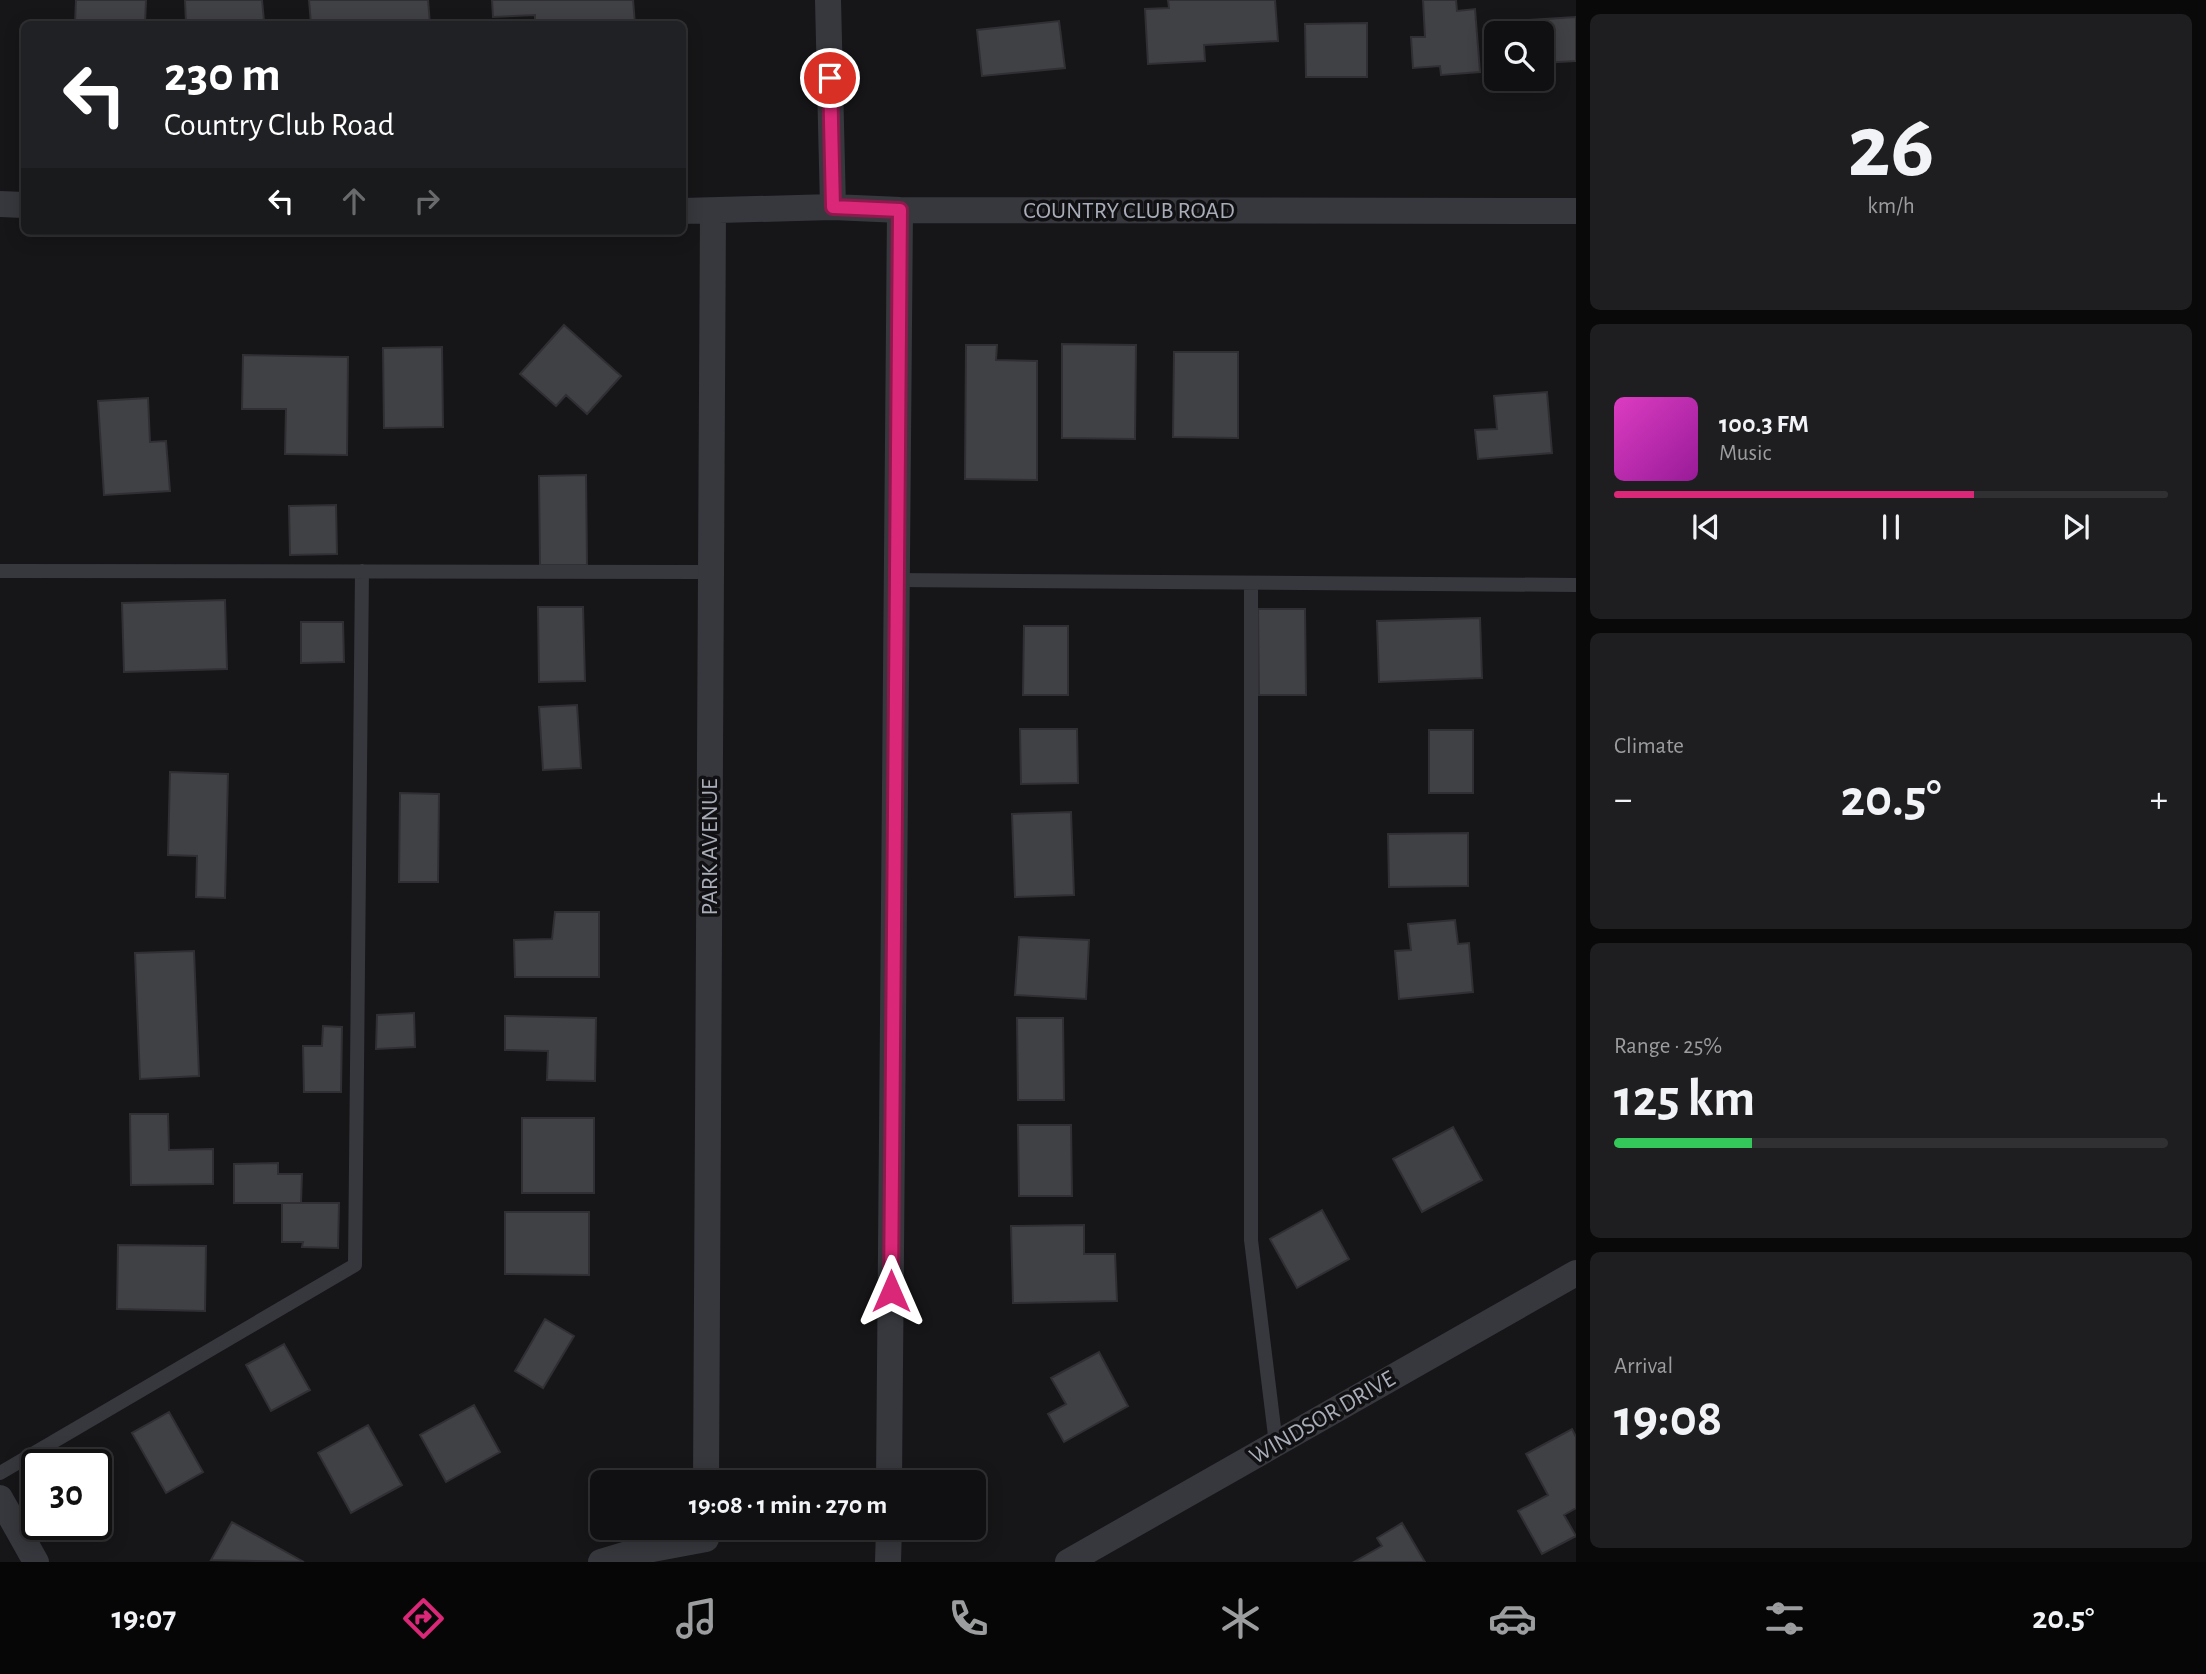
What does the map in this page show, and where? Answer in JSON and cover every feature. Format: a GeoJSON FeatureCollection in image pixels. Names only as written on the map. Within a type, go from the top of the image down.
{"type":"FeatureCollection","features":[{"type":"Feature","properties":{"kind":"street"},"geometry":{"type":"LineString","coordinates":[[828,0],[833,207]]}},
{"type":"Feature","properties":{"kind":"street"},"geometry":{"type":"LineString","coordinates":[[0,204],[21,205]]}},
{"type":"Feature","properties":{"kind":"street","name":"COUNTRY CLUB ROAD"},"geometry":{"type":"LineString","coordinates":[[686,211],[833,207],[900,210],[1576,211]]}},
{"type":"Feature","properties":{"kind":"street"},"geometry":{"type":"LineString","coordinates":[[889,1470],[900,210]]}},
{"type":"Feature","properties":{"kind":"street","name":"PARK AVENUE"},"geometry":{"type":"LineString","coordinates":[[706,1470],[713,211]]}},
{"type":"Feature","properties":{"kind":"street","name":"WINDSOR DRIVE"},"geometry":{"type":"LineString","coordinates":[[1068,1562],[1576,1273]]}},
{"type":"Feature","properties":{"kind":"street"},"geometry":{"type":"LineString","coordinates":[[0,1497],[36,1562]]}},
{"type":"Feature","properties":{"kind":"street"},"geometry":{"type":"LineString","coordinates":[[888,1562],[889,1540]]}},
{"type":"Feature","properties":{"kind":"street"},"geometry":{"type":"LineString","coordinates":[[601,1562],[631,1553],[705,1543]]}},
{"type":"Feature","properties":{"kind":"lane"},"geometry":{"type":"LineString","coordinates":[[0,571],[711,572]]}},
{"type":"Feature","properties":{"kind":"lane"},"geometry":{"type":"LineString","coordinates":[[0,1473],[355,1265],[362,571]]}},
{"type":"Feature","properties":{"kind":"lane"},"geometry":{"type":"LineString","coordinates":[[897,580],[1576,585]]}},
{"type":"Feature","properties":{"kind":"lane"},"geometry":{"type":"LineString","coordinates":[[1251,583],[1251,1240],[1276,1444]]}},
{"type":"Feature","properties":{"kind":"building"},"geometry":{"type":"Polygon","coordinates":[[[76,0],[146,0],[145,21],[75,21],[76,0]]]}},
{"type":"Feature","properties":{"kind":"building"},"geometry":{"type":"Polygon","coordinates":[[[185,0],[262,0],[264,21],[186,21],[185,0]]]}},
{"type":"Feature","properties":{"kind":"building"},"geometry":{"type":"Polygon","coordinates":[[[309,0],[428,0],[430,21],[311,21],[309,0]]]}},
{"type":"Feature","properties":{"kind":"building"},"geometry":{"type":"Polygon","coordinates":[[[492,0],[633,0],[635,21],[535,21],[535,15],[493,17],[492,0]]]}},
{"type":"Feature","properties":{"kind":"building"},"geometry":{"type":"Polygon","coordinates":[[[1168,0],[1275,0],[1278,41],[1204,45],[1205,61],[1148,64],[1145,9],[1169,8],[1168,0]]]}},
{"type":"Feature","properties":{"kind":"building"},"geometry":{"type":"Polygon","coordinates":[[[1423,0],[1456,0],[1457,11],[1475,9],[1480,72],[1441,75],[1440,66],[1413,68],[1411,37],[1425,37],[1423,0]]]}},
{"type":"Feature","properties":{"kind":"building"},"geometry":{"type":"Polygon","coordinates":[[[1576,17],[1576,61],[1554,62],[1554,21],[1514,21],[1576,17]]]}},
{"type":"Feature","properties":{"kind":"building"},"geometry":{"type":"Polygon","coordinates":[[[1059,21],[1065,68],[982,76],[977,30],[1059,21]]]}},
{"type":"Feature","properties":{"kind":"building"},"geometry":{"type":"Polygon","coordinates":[[[1367,23],[1367,77],[1306,77],[1305,24],[1367,23]]]}},
{"type":"Feature","properties":{"kind":"building"},"geometry":{"type":"Polygon","coordinates":[[[564,325],[621,376],[587,414],[566,395],[556,406],[520,374],[564,325]]]}},
{"type":"Feature","properties":{"kind":"building"},"geometry":{"type":"Polygon","coordinates":[[[1062,344],[1136,345],[1135,439],[1062,438],[1062,344]]]}},
{"type":"Feature","properties":{"kind":"building"},"geometry":{"type":"Polygon","coordinates":[[[966,345],[997,345],[996,360],[1037,361],[1037,480],[965,479],[966,345]]]}},
{"type":"Feature","properties":{"kind":"building"},"geometry":{"type":"Polygon","coordinates":[[[442,347],[443,427],[384,428],[383,348],[442,347]]]}},
{"type":"Feature","properties":{"kind":"building"},"geometry":{"type":"Polygon","coordinates":[[[1174,352],[1238,352],[1238,438],[1173,437],[1174,352]]]}},
{"type":"Feature","properties":{"kind":"building"},"geometry":{"type":"Polygon","coordinates":[[[243,355],[348,357],[347,455],[285,454],[286,409],[242,409],[243,355]]]}},
{"type":"Feature","properties":{"kind":"building"},"geometry":{"type":"Polygon","coordinates":[[[1547,392],[1552,453],[1478,459],[1475,430],[1497,429],[1494,396],[1547,392]]]}},
{"type":"Feature","properties":{"kind":"building"},"geometry":{"type":"Polygon","coordinates":[[[148,398],[150,442],[166,441],[170,491],[104,495],[98,401],[148,398]]]}},
{"type":"Feature","properties":{"kind":"building"},"geometry":{"type":"Polygon","coordinates":[[[586,475],[587,565],[540,565],[539,476],[586,475]]]}},
{"type":"Feature","properties":{"kind":"building"},"geometry":{"type":"Polygon","coordinates":[[[336,505],[337,554],[290,555],[289,506],[336,505]]]}},
{"type":"Feature","properties":{"kind":"building"},"geometry":{"type":"Polygon","coordinates":[[[225,600],[227,669],[124,672],[122,603],[225,600]]]}},
{"type":"Feature","properties":{"kind":"building"},"geometry":{"type":"Polygon","coordinates":[[[538,607],[583,607],[585,681],[539,682],[538,607]]]}},
{"type":"Feature","properties":{"kind":"building"},"geometry":{"type":"Polygon","coordinates":[[[1258,609],[1305,609],[1306,695],[1259,695],[1258,609]]]}},
{"type":"Feature","properties":{"kind":"building"},"geometry":{"type":"Polygon","coordinates":[[[1480,618],[1482,678],[1379,682],[1377,621],[1480,618]]]}},
{"type":"Feature","properties":{"kind":"building"},"geometry":{"type":"Polygon","coordinates":[[[301,622],[343,622],[344,662],[301,663],[301,622]]]}},
{"type":"Feature","properties":{"kind":"building"},"geometry":{"type":"Polygon","coordinates":[[[1024,626],[1068,626],[1068,695],[1023,695],[1024,626]]]}},
{"type":"Feature","properties":{"kind":"building"},"geometry":{"type":"Polygon","coordinates":[[[577,705],[581,768],[543,770],[539,707],[577,705]]]}},
{"type":"Feature","properties":{"kind":"building"},"geometry":{"type":"Polygon","coordinates":[[[1020,729],[1077,729],[1078,783],[1021,784],[1020,729]]]}},
{"type":"Feature","properties":{"kind":"building"},"geometry":{"type":"Polygon","coordinates":[[[1429,730],[1473,730],[1473,793],[1429,793],[1429,730]]]}},
{"type":"Feature","properties":{"kind":"building"},"geometry":{"type":"Polygon","coordinates":[[[170,772],[228,774],[225,898],[196,897],[197,856],[168,855],[170,772]]]}},
{"type":"Feature","properties":{"kind":"building"},"geometry":{"type":"Polygon","coordinates":[[[400,793],[439,794],[438,882],[399,882],[400,793]]]}},
{"type":"Feature","properties":{"kind":"building"},"geometry":{"type":"Polygon","coordinates":[[[1071,812],[1074,895],[1015,897],[1012,814],[1071,812]]]}},
{"type":"Feature","properties":{"kind":"building"},"geometry":{"type":"Polygon","coordinates":[[[1468,833],[1468,886],[1389,887],[1388,834],[1468,833]]]}},
{"type":"Feature","properties":{"kind":"building"},"geometry":{"type":"Polygon","coordinates":[[[555,912],[599,912],[599,977],[515,977],[514,940],[552,939],[555,912]]]}},
{"type":"Feature","properties":{"kind":"building"},"geometry":{"type":"Polygon","coordinates":[[[1455,920],[1458,944],[1469,943],[1473,992],[1399,999],[1395,951],[1411,950],[1408,924],[1455,920]]]}},
{"type":"Feature","properties":{"kind":"building"},"geometry":{"type":"Polygon","coordinates":[[[1019,937],[1089,940],[1086,999],[1015,995],[1019,937]]]}},
{"type":"Feature","properties":{"kind":"building"},"geometry":{"type":"Polygon","coordinates":[[[194,951],[199,1076],[140,1079],[135,953],[194,951]]]}},
{"type":"Feature","properties":{"kind":"building"},"geometry":{"type":"Polygon","coordinates":[[[414,1013],[415,1047],[376,1049],[377,1015],[414,1013]]]}},
{"type":"Feature","properties":{"kind":"building"},"geometry":{"type":"Polygon","coordinates":[[[505,1016],[596,1018],[595,1081],[547,1080],[548,1051],[505,1050],[505,1016]]]}},
{"type":"Feature","properties":{"kind":"building"},"geometry":{"type":"Polygon","coordinates":[[[1017,1018],[1063,1018],[1064,1100],[1018,1100],[1017,1018]]]}},
{"type":"Feature","properties":{"kind":"building"},"geometry":{"type":"Polygon","coordinates":[[[323,1026],[342,1027],[341,1092],[304,1092],[303,1046],[322,1046],[323,1026]]]}},
{"type":"Feature","properties":{"kind":"building"},"geometry":{"type":"Polygon","coordinates":[[[130,1114],[168,1114],[169,1150],[213,1149],[213,1184],[131,1185],[130,1114]]]}},
{"type":"Feature","properties":{"kind":"building"},"geometry":{"type":"Polygon","coordinates":[[[522,1118],[594,1118],[594,1193],[522,1193],[522,1118]]]}},
{"type":"Feature","properties":{"kind":"building"},"geometry":{"type":"Polygon","coordinates":[[[1018,1125],[1071,1125],[1072,1196],[1019,1196],[1018,1125]]]}},
{"type":"Feature","properties":{"kind":"building"},"geometry":{"type":"Polygon","coordinates":[[[1453,1127],[1482,1180],[1422,1212],[1393,1159],[1453,1127]]]}},
{"type":"Feature","properties":{"kind":"building"},"geometry":{"type":"Polygon","coordinates":[[[278,1163],[278,1174],[302,1174],[301,1203],[234,1203],[234,1164],[278,1163]]]}},
{"type":"Feature","properties":{"kind":"building"},"geometry":{"type":"Polygon","coordinates":[[[282,1203],[339,1203],[338,1248],[302,1247],[303,1242],[282,1242],[282,1203]]]}},
{"type":"Feature","properties":{"kind":"building"},"geometry":{"type":"Polygon","coordinates":[[[1322,1210],[1349,1259],[1297,1288],[1270,1239],[1322,1210]]]}},
{"type":"Feature","properties":{"kind":"building"},"geometry":{"type":"Polygon","coordinates":[[[505,1212],[589,1212],[589,1275],[505,1274],[505,1212]]]}},
{"type":"Feature","properties":{"kind":"building"},"geometry":{"type":"Polygon","coordinates":[[[1084,1225],[1084,1254],[1115,1254],[1117,1301],[1013,1303],[1011,1226],[1084,1225]]]}},
{"type":"Feature","properties":{"kind":"building"},"geometry":{"type":"Polygon","coordinates":[[[118,1245],[206,1246],[205,1311],[117,1309],[118,1245]]]}},
{"type":"Feature","properties":{"kind":"building"},"geometry":{"type":"Polygon","coordinates":[[[545,1319],[574,1336],[543,1388],[515,1371],[545,1319]]]}},
{"type":"Feature","properties":{"kind":"building"},"geometry":{"type":"Polygon","coordinates":[[[284,1344],[310,1390],[271,1411],[246,1365],[284,1344]]]}},
{"type":"Feature","properties":{"kind":"building"},"geometry":{"type":"Polygon","coordinates":[[[1099,1352],[1128,1406],[1064,1442],[1048,1414],[1066,1404],[1051,1378],[1099,1352]]]}},
{"type":"Feature","properties":{"kind":"building"},"geometry":{"type":"Polygon","coordinates":[[[474,1405],[500,1452],[446,1482],[420,1435],[474,1405]]]}},
{"type":"Feature","properties":{"kind":"building"},"geometry":{"type":"Polygon","coordinates":[[[169,1412],[203,1472],[166,1493],[132,1433],[169,1412]]]}},
{"type":"Feature","properties":{"kind":"building"},"geometry":{"type":"Polygon","coordinates":[[[368,1425],[402,1485],[351,1513],[318,1453],[368,1425]]]}},
{"type":"Feature","properties":{"kind":"building"},"geometry":{"type":"Polygon","coordinates":[[[1572,1429],[1576,1437],[1576,1508],[1564,1515],[1576,1536],[1542,1554],[1518,1511],[1548,1495],[1526,1454],[1572,1429]]]}},
{"type":"Feature","properties":{"kind":"building"},"geometry":{"type":"Polygon","coordinates":[[[232,1522],[304,1562],[211,1560],[232,1522]]]}},
{"type":"Feature","properties":{"kind":"building"},"geometry":{"type":"Polygon","coordinates":[[[1402,1523],[1425,1562],[1354,1562],[1382,1546],[1377,1538],[1402,1523]]]}},
{"type":"Feature","properties":{"kind":"route"},"geometry":{"type":"LineString","coordinates":[[830,78],[833,207],[900,210],[891,1291]]}}]}
